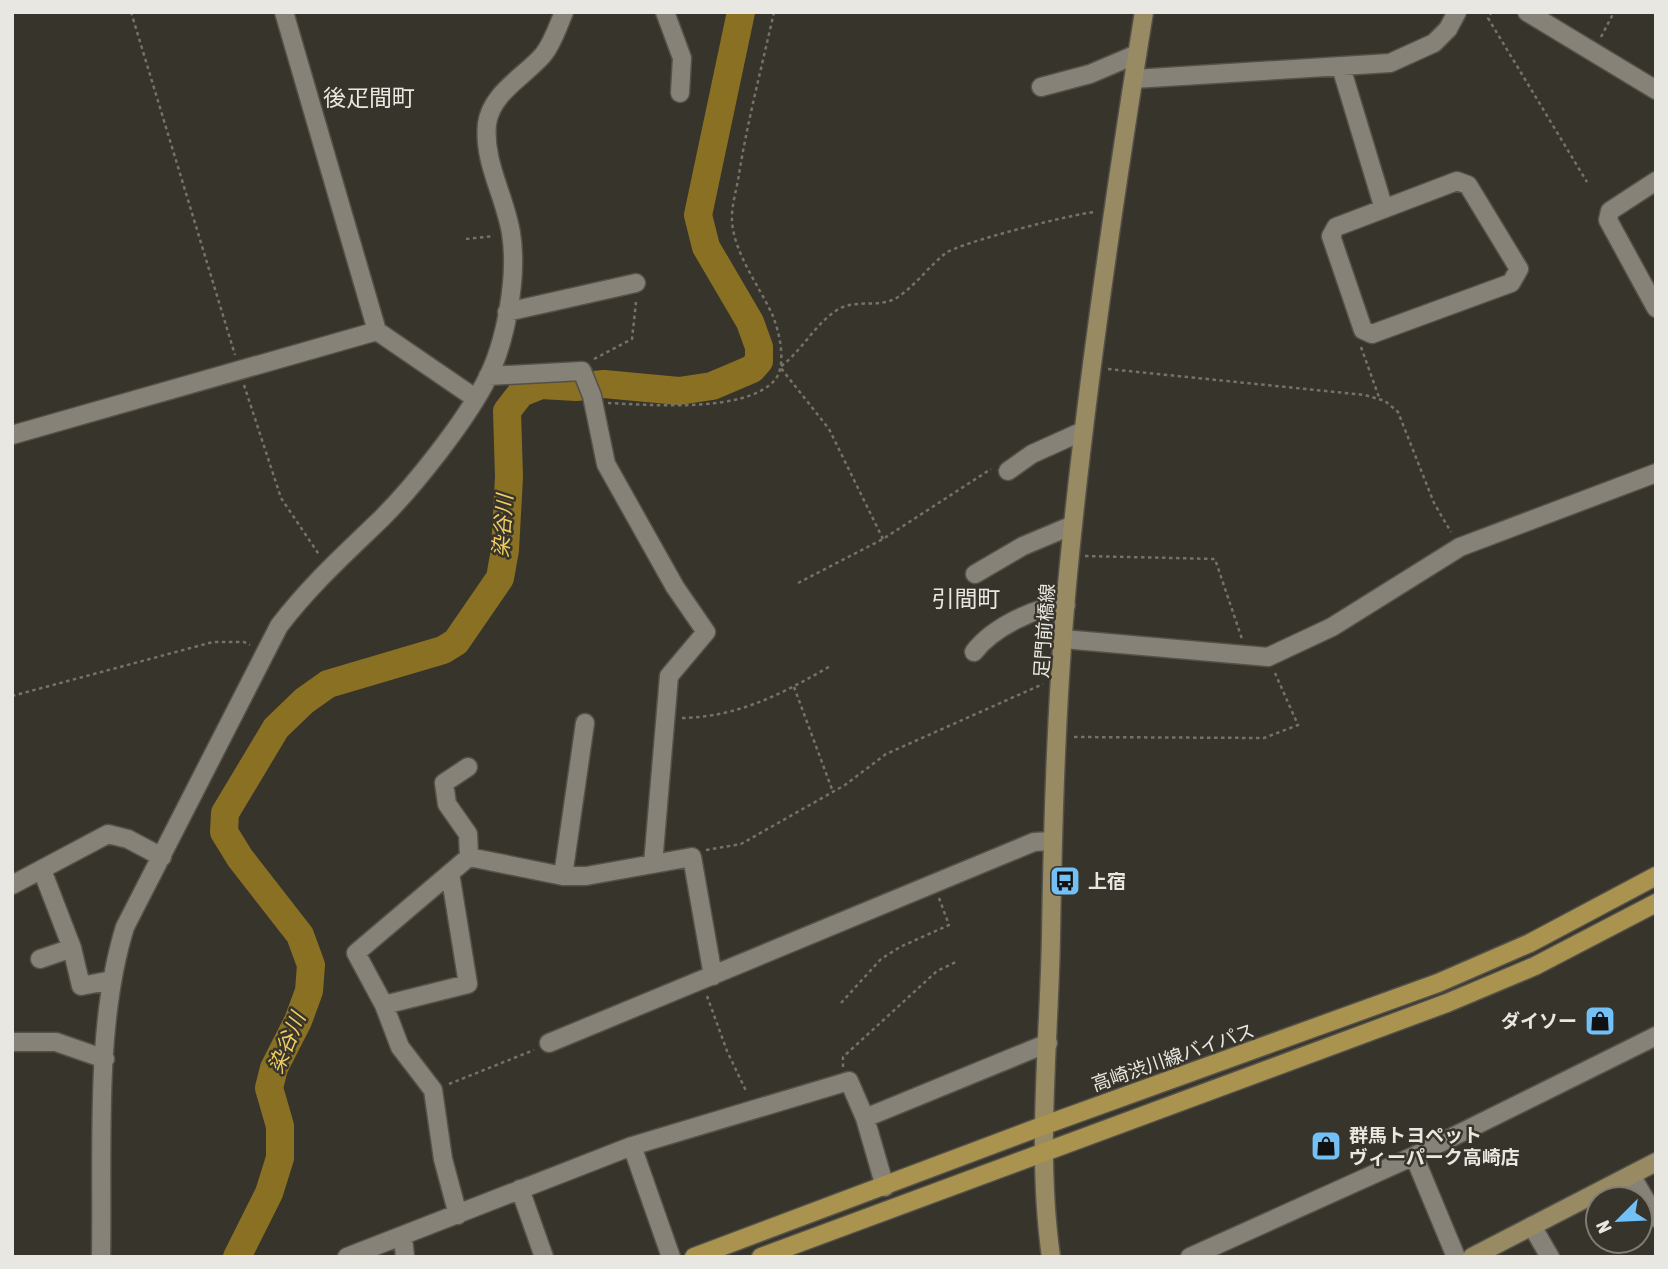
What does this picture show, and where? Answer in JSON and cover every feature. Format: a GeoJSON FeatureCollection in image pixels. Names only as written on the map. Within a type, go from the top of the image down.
{"type":"FeatureCollection","features":[{"type":"Feature","properties":{"kind":"main road","name":"足門前橋線"},"geometry":{"type":"LineString","coordinates":[[1051,1257],[1045,1214],[1045,1125],[1051,841],[1063,639],[1083,430],[1143,12]]}},
{"type":"Feature","properties":{"kind":"main road","name":"高崎渋川線バイパス"},"geometry":{"type":"LineString","coordinates":[[694,1257],[1045,1125],[1438,983],[1530,943],[1656,876]]}},
{"type":"Feature","properties":{"kind":"main road"},"geometry":{"type":"LineString","coordinates":[[761,1257],[1447,1003],[1535,966],[1656,903]]}},
{"type":"Feature","properties":{"kind":"main road"},"geometry":{"type":"LineString","coordinates":[[1472,1257],[1656,1162]]}},
{"type":"Feature","properties":{"kind":"street"},"geometry":{"type":"LineString","coordinates":[[284,12],[377,331],[475,398]]}},
{"type":"Feature","properties":{"kind":"street"},"geometry":{"type":"LineString","coordinates":[[101,1257],[105,1059],[112,981],[125,926],[279,626],[328,568],[382,517],[420,475],[488,376],[512,291],[511,233],[488,151],[487,123],[492,107],[503,93],[544,54],[564,12]]}},
{"type":"Feature","properties":{"kind":"street"},"geometry":{"type":"LineString","coordinates":[[665,12],[681,58],[680,93]]}},
{"type":"Feature","properties":{"kind":"street"},"geometry":{"type":"LineString","coordinates":[[1134,79],[1292,67],[1390,63],[1434,43],[1448,29],[1457,12]]}},
{"type":"Feature","properties":{"kind":"street"},"geometry":{"type":"LineString","coordinates":[[1527,12],[1656,90]]}},
{"type":"Feature","properties":{"kind":"street"},"geometry":{"type":"LineString","coordinates":[[1041,87],[1090,74],[1137,54]]}},
{"type":"Feature","properties":{"kind":"street"},"geometry":{"type":"LineString","coordinates":[[1341,67],[1384,209]]}},
{"type":"Feature","properties":{"kind":"street"},"geometry":{"type":"LineString","coordinates":[[1457,181],[1468,186],[1519,269],[1511,283],[1372,334],[1363,330],[1331,236],[1336,228],[1384,209],[1457,181]]}},
{"type":"Feature","properties":{"kind":"street"},"geometry":{"type":"LineString","coordinates":[[1656,181],[1610,211],[1608,220],[1656,308]]}},
{"type":"Feature","properties":{"kind":"street"},"geometry":{"type":"LineString","coordinates":[[507,312],[636,283]]}},
{"type":"Feature","properties":{"kind":"street"},"geometry":{"type":"LineString","coordinates":[[12,435],[377,331]]}},
{"type":"Feature","properties":{"kind":"street"},"geometry":{"type":"LineString","coordinates":[[488,376],[582,371],[593,396],[606,464],[675,587],[706,632],[669,676],[653,864]]}},
{"type":"Feature","properties":{"kind":"street"},"geometry":{"type":"LineString","coordinates":[[1003,468],[1083,430]]}},
{"type":"Feature","properties":{"kind":"street"},"geometry":{"type":"LineString","coordinates":[[1063,639],[1268,657],[1332,627],[1460,547],[1656,473]]}},
{"type":"Feature","properties":{"kind":"street"},"geometry":{"type":"LineString","coordinates":[[975,575],[1023,546],[1073,525]]}},
{"type":"Feature","properties":{"kind":"street"},"geometry":{"type":"LineString","coordinates":[[974,652],[983,640],[1047,606],[1066,605]]}},
{"type":"Feature","properties":{"kind":"street"},"geometry":{"type":"LineString","coordinates":[[563,876],[585,723]]}},
{"type":"Feature","properties":{"kind":"street"},"geometry":{"type":"LineString","coordinates":[[468,767],[444,783],[443,793],[468,834],[470,857]]}},
{"type":"Feature","properties":{"kind":"street"},"geometry":{"type":"LineString","coordinates":[[12,885],[108,834],[128,839],[162,857]]}},
{"type":"Feature","properties":{"kind":"street"},"geometry":{"type":"LineString","coordinates":[[549,1043],[1034,842],[1051,841]]}},
{"type":"Feature","properties":{"kind":"street"},"geometry":{"type":"LineString","coordinates":[[470,857],[563,876],[586,876],[692,857],[707,978]]}},
{"type":"Feature","properties":{"kind":"street"},"geometry":{"type":"LineString","coordinates":[[458,1216],[443,1159],[433,1090],[400,1047],[384,1005],[356,953],[470,857]]}},
{"type":"Feature","properties":{"kind":"street"},"geometry":{"type":"LineString","coordinates":[[42,870],[72,948],[81,986],[112,981]]}},
{"type":"Feature","properties":{"kind":"street"},"geometry":{"type":"LineString","coordinates":[[384,1005],[468,984],[450,873]]}},
{"type":"Feature","properties":{"kind":"street"},"geometry":{"type":"LineString","coordinates":[[40,959],[72,948]]}},
{"type":"Feature","properties":{"kind":"street"},"geometry":{"type":"LineString","coordinates":[[1190,1257],[1414,1156],[1656,1036]]}},
{"type":"Feature","properties":{"kind":"street"},"geometry":{"type":"LineString","coordinates":[[12,1061],[13,1042],[56,1042],[105,1059]]}},
{"type":"Feature","properties":{"kind":"street"},"geometry":{"type":"LineString","coordinates":[[865,1118],[1048,1043]]}},
{"type":"Feature","properties":{"kind":"street"},"geometry":{"type":"LineString","coordinates":[[347,1257],[632,1146],[849,1081],[865,1118],[885,1187]]}},
{"type":"Feature","properties":{"kind":"street"},"geometry":{"type":"LineString","coordinates":[[632,1146],[671,1257]]}},
{"type":"Feature","properties":{"kind":"street"},"geometry":{"type":"LineString","coordinates":[[1414,1156],[1456,1257]]}},
{"type":"Feature","properties":{"kind":"street"},"geometry":{"type":"LineString","coordinates":[[1631,1175],[1656,1217]]}},
{"type":"Feature","properties":{"kind":"street"},"geometry":{"type":"LineString","coordinates":[[520,1189],[544,1257]]}},
{"type":"Feature","properties":{"kind":"street"},"geometry":{"type":"LineString","coordinates":[[1532,1226],[1550,1257]]}},
{"type":"Feature","properties":{"kind":"street"},"geometry":{"type":"LineString","coordinates":[[403,1237],[405,1257]]}},
{"type":"Feature","properties":{"kind":"path"},"geometry":{"type":"LineString","coordinates":[[131,12],[239,370],[281,498],[328,568]]}},
{"type":"Feature","properties":{"kind":"path"},"geometry":{"type":"LineString","coordinates":[[593,396],[608,403],[640,405],[731,401],[761,391],[776,379],[780,367],[780,342],[774,318],[736,239],[732,220],[746,134],[774,12]]}},
{"type":"Feature","properties":{"kind":"path"},"geometry":{"type":"LineString","coordinates":[[1492,12],[1488,18],[1587,182]]}},
{"type":"Feature","properties":{"kind":"path"},"geometry":{"type":"LineString","coordinates":[[1594,52],[1614,12]]}},
{"type":"Feature","properties":{"kind":"path"},"geometry":{"type":"LineString","coordinates":[[780,367],[794,357],[820,324],[837,310],[851,303],[885,302],[898,298],[947,252],[1086,213],[1113,211]]}},
{"type":"Feature","properties":{"kind":"path"},"geometry":{"type":"LineString","coordinates":[[466,239],[511,233]]}},
{"type":"Feature","properties":{"kind":"path"},"geometry":{"type":"LineString","coordinates":[[582,371],[606,350],[632,339],[636,283]]}},
{"type":"Feature","properties":{"kind":"path"},"geometry":{"type":"LineString","coordinates":[[1361,347],[1380,400]]}},
{"type":"Feature","properties":{"kind":"path"},"geometry":{"type":"LineString","coordinates":[[780,367],[829,429],[883,539]]}},
{"type":"Feature","properties":{"kind":"path"},"geometry":{"type":"LineString","coordinates":[[1092,368],[1365,396],[1380,400],[1398,412],[1434,503],[1460,547]]}},
{"type":"Feature","properties":{"kind":"path"},"geometry":{"type":"LineString","coordinates":[[798,583],[883,539],[1003,468]]}},
{"type":"Feature","properties":{"kind":"path"},"geometry":{"type":"LineString","coordinates":[[1070,555],[1215,559],[1247,655]]}},
{"type":"Feature","properties":{"kind":"path"},"geometry":{"type":"LineString","coordinates":[[12,696],[213,642],[244,642],[265,653]]}},
{"type":"Feature","properties":{"kind":"path"},"geometry":{"type":"LineString","coordinates":[[1056,737],[1264,738],[1277,735],[1298,725],[1268,657]]}},
{"type":"Feature","properties":{"kind":"path"},"geometry":{"type":"LineString","coordinates":[[665,718],[707,718],[731,713],[794,687],[832,665]]}},
{"type":"Feature","properties":{"kind":"path"},"geometry":{"type":"LineString","coordinates":[[692,857],[696,851],[741,844],[833,792],[886,754],[1062,675]]}},
{"type":"Feature","properties":{"kind":"path"},"geometry":{"type":"LineString","coordinates":[[794,687],[833,792]]}},
{"type":"Feature","properties":{"kind":"path"},"geometry":{"type":"LineString","coordinates":[[841,1003],[881,959],[900,947],[949,925],[934,883]]}},
{"type":"Feature","properties":{"kind":"path"},"geometry":{"type":"LineString","coordinates":[[849,1081],[842,1065],[843,1057],[937,971],[958,961]]}},
{"type":"Feature","properties":{"kind":"path"},"geometry":{"type":"LineString","coordinates":[[707,978],[727,1051],[755,1108]]}},
{"type":"Feature","properties":{"kind":"path"},"geometry":{"type":"LineString","coordinates":[[433,1090],[549,1043]]}},
{"type":"Feature","properties":{"kind":"waterway","name":"染谷川"},"geometry":{"type":"LineString","coordinates":[[237,1257],[269,1193],[280,1158],[280,1126],[269,1088],[274,1068],[298,1021],[309,991],[311,965],[300,935],[240,858],[224,832],[225,813],[276,728],[304,701],[328,684],[443,650],[456,642],[500,578],[505,550],[509,477],[507,411],[521,393],[541,385],[576,387],[604,384],[679,391],[712,386],[752,369],[759,361],[759,347],[750,322],[706,247],[698,215],[741,12]]}},
{"type":"Feature","properties":{"kind":"place","name":"上宿"},"geometry":{"type":"Point","coordinates":[1065,881]}},
{"type":"Feature","properties":{"kind":"place","name":"ダイソー"},"geometry":{"type":"Point","coordinates":[1600,1021]}},
{"type":"Feature","properties":{"kind":"place","name":"群馬トヨペット ヴィーパーク高崎店"},"geometry":{"type":"Point","coordinates":[1326,1146]}},
{"type":"Feature","properties":{"kind":"district","name":"後疋間町"},"geometry":{"type":"Point","coordinates":[369,98]}},
{"type":"Feature","properties":{"kind":"district","name":"引間町"},"geometry":{"type":"Point","coordinates":[966,599]}}]}
